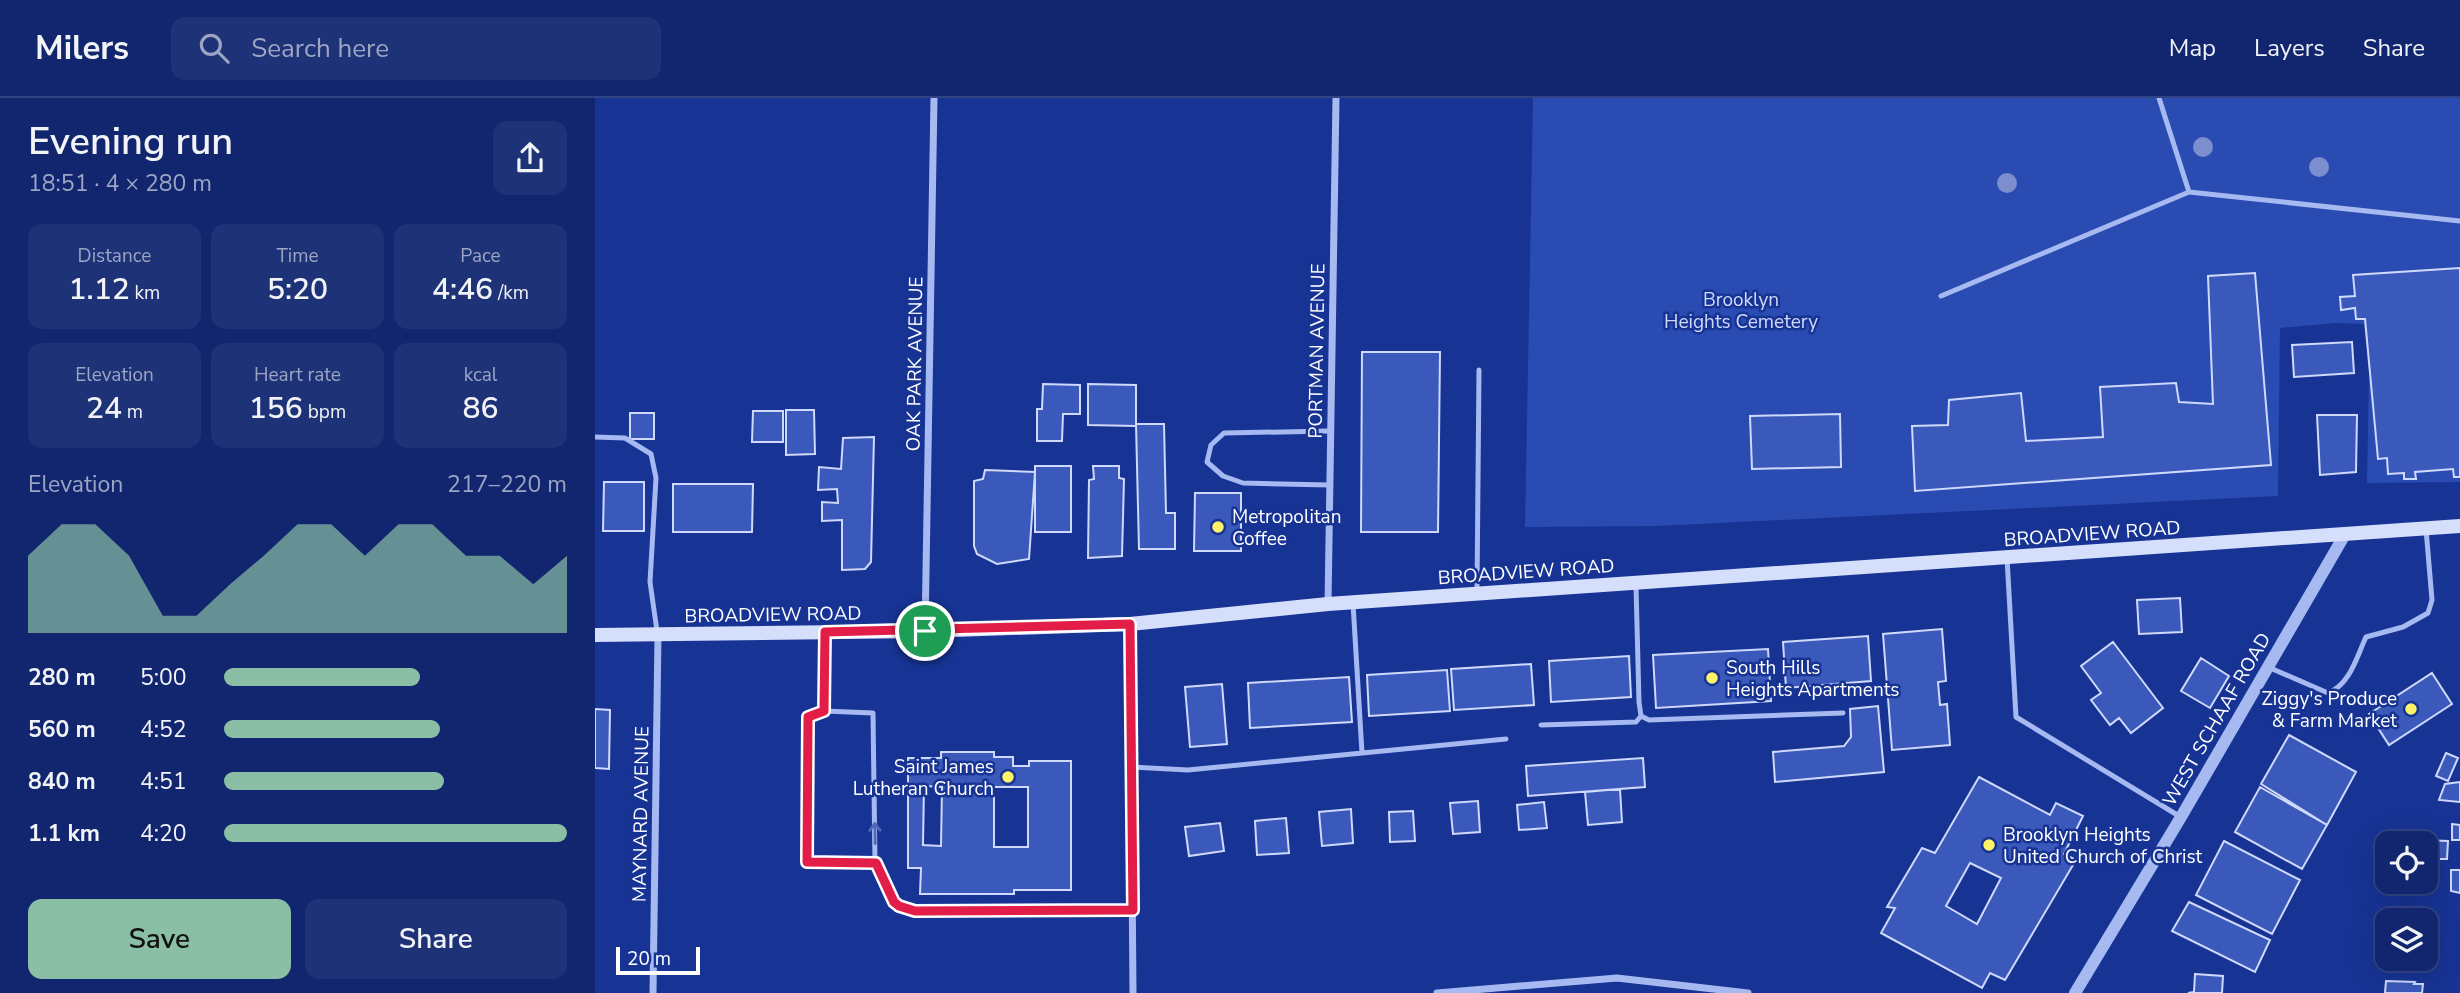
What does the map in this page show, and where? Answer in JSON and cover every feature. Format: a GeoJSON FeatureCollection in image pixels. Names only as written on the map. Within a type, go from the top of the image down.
{"type":"FeatureCollection","features":[{"type":"Feature","properties":{"kind":"main road","name":"BROADVIEW ROAD"},"geometry":{"type":"LineString","coordinates":[[595,635],[925,631],[1130,624],[1328,604],[1477,593],[2460,526]]}},
{"type":"Feature","properties":{"kind":"street","name":"OAK PARK AVENUE"},"geometry":{"type":"LineString","coordinates":[[925,631],[934,98]]}},
{"type":"Feature","properties":{"kind":"street","name":"PORTMAN AVENUE"},"geometry":{"type":"LineString","coordinates":[[1328,604],[1336,98]]}},
{"type":"Feature","properties":{"kind":"street","name":"WEST SCHAAF ROAD"},"geometry":{"type":"LineString","coordinates":[[2075,993],[2344,536]]}},
{"type":"Feature","properties":{"kind":"street"},"geometry":{"type":"LineString","coordinates":[[1130,624],[1133,993]]}},
{"type":"Feature","properties":{"kind":"street","name":"MAYNARD AVENUE"},"geometry":{"type":"LineString","coordinates":[[653,993],[658,635]]}},
{"type":"Feature","properties":{"kind":"street"},"geometry":{"type":"LineString","coordinates":[[1437,993],[1617,978],[1748,993]]}},
{"type":"Feature","properties":{"kind":"lane"},"geometry":{"type":"LineString","coordinates":[[2159,98],[2189,192]]}},
{"type":"Feature","properties":{"kind":"lane"},"geometry":{"type":"LineString","coordinates":[[1941,296],[2189,192],[2460,221]]}},
{"type":"Feature","properties":{"kind":"lane"},"geometry":{"type":"LineString","coordinates":[[1477,593],[1479,370]]}},
{"type":"Feature","properties":{"kind":"lane"},"geometry":{"type":"LineString","coordinates":[[1329,485],[1243,483],[1223,476],[1207,462],[1212,445],[1224,433],[1330,431]]}},
{"type":"Feature","properties":{"kind":"lane"},"geometry":{"type":"LineString","coordinates":[[595,438],[625,439],[651,454],[656,478],[650,582],[658,635]]}},
{"type":"Feature","properties":{"kind":"lane"},"geometry":{"type":"LineString","coordinates":[[2268,667],[2328,693],[2337,690],[2344,683],[2366,637],[2403,627],[2428,613],[2432,600],[2427,529]]}},
{"type":"Feature","properties":{"kind":"lane"},"geometry":{"type":"LineString","coordinates":[[2007,558],[2016,717],[2181,817]]}},
{"type":"Feature","properties":{"kind":"lane"},"geometry":{"type":"LineString","coordinates":[[1541,725],[1636,722],[1641,716],[1636,582]]}},
{"type":"Feature","properties":{"kind":"lane"},"geometry":{"type":"LineString","coordinates":[[1353,603],[1362,754]]}},
{"type":"Feature","properties":{"kind":"lane"},"geometry":{"type":"LineString","coordinates":[[824,711],[825,632]]}},
{"type":"Feature","properties":{"kind":"lane"},"geometry":{"type":"LineString","coordinates":[[876,863],[807,862],[808,717],[824,711],[873,713],[876,863],[894,902],[899,906],[915,911],[1133,910]]}},
{"type":"Feature","properties":{"kind":"lane"},"geometry":{"type":"LineString","coordinates":[[1641,716],[1649,720],[1843,713]]}},
{"type":"Feature","properties":{"kind":"lane"},"geometry":{"type":"LineString","coordinates":[[1131,767],[1188,770],[1506,739]]}},
{"type":"Feature","properties":{"kind":"green space","name":"Brooklyn Heights Cemetery"},"geometry":{"type":"Polygon","coordinates":[[[1533,98],[2460,98],[2460,482],[2367,483],[2369,374],[2364,324],[2336,323],[2280,328],[2278,496],[1658,526],[1525,527],[1533,98]]]}},
{"type":"Feature","properties":{"kind":"building"},"geometry":{"type":"Polygon","coordinates":[[[2460,268],[2460,477],[2454,477],[2453,469],[2415,472],[2416,479],[2404,479],[2404,473],[2388,474],[2387,458],[2378,459],[2365,319],[2356,319],[2355,308],[2341,310],[2340,297],[2355,296],[2353,275],[2460,268]]]}},
{"type":"Feature","properties":{"kind":"building"},"geometry":{"type":"Polygon","coordinates":[[[2255,273],[2271,465],[1915,491],[1912,426],[1948,425],[1949,400],[2021,393],[2026,441],[2103,437],[2100,387],[2176,383],[2179,402],[2213,404],[2208,276],[2255,273]]]}},
{"type":"Feature","properties":{"kind":"building"},"geometry":{"type":"Polygon","coordinates":[[[2352,342],[2354,373],[2294,377],[2292,345],[2352,342]]]}},
{"type":"Feature","properties":{"kind":"building"},"geometry":{"type":"Polygon","coordinates":[[[1362,352],[1440,352],[1438,532],[1361,532],[1362,352]]]}},
{"type":"Feature","properties":{"kind":"building"},"geometry":{"type":"Polygon","coordinates":[[[1043,384],[1080,385],[1080,414],[1063,414],[1062,441],[1037,441],[1037,409],[1042,409],[1043,384]]]}},
{"type":"Feature","properties":{"kind":"building"},"geometry":{"type":"Polygon","coordinates":[[[1088,384],[1136,385],[1136,426],[1088,425],[1088,384]]]}},
{"type":"Feature","properties":{"kind":"building"},"geometry":{"type":"Polygon","coordinates":[[[786,410],[814,410],[815,454],[786,455],[786,410]]]}},
{"type":"Feature","properties":{"kind":"building"},"geometry":{"type":"Polygon","coordinates":[[[753,411],[783,411],[783,442],[752,442],[753,411]]]}},
{"type":"Feature","properties":{"kind":"building"},"geometry":{"type":"Polygon","coordinates":[[[630,413],[654,413],[654,439],[630,439],[630,413]]]}},
{"type":"Feature","properties":{"kind":"building"},"geometry":{"type":"Polygon","coordinates":[[[1840,414],[1841,467],[1752,469],[1750,416],[1840,414]]]}},
{"type":"Feature","properties":{"kind":"building"},"geometry":{"type":"Polygon","coordinates":[[[2317,415],[2357,415],[2356,472],[2320,475],[2317,415]]]}},
{"type":"Feature","properties":{"kind":"building"},"geometry":{"type":"Polygon","coordinates":[[[1136,424],[1164,424],[1166,513],[1175,513],[1175,549],[1139,549],[1136,424]]]}},
{"type":"Feature","properties":{"kind":"building"},"geometry":{"type":"Polygon","coordinates":[[[874,437],[871,562],[865,569],[842,570],[842,520],[822,521],[822,502],[838,503],[837,489],[818,490],[819,467],[841,469],[843,438],[874,437]]]}},
{"type":"Feature","properties":{"kind":"building"},"geometry":{"type":"Polygon","coordinates":[[[1035,466],[1071,466],[1071,532],[1035,532],[1035,466]]]}},
{"type":"Feature","properties":{"kind":"building"},"geometry":{"type":"Polygon","coordinates":[[[1093,466],[1119,466],[1119,478],[1124,479],[1122,556],[1088,558],[1089,480],[1094,479],[1093,466]]]}},
{"type":"Feature","properties":{"kind":"building"},"geometry":{"type":"Polygon","coordinates":[[[985,470],[1035,472],[1029,559],[997,564],[977,554],[974,546],[974,481],[983,479],[985,470]]]}},
{"type":"Feature","properties":{"kind":"building"},"geometry":{"type":"Polygon","coordinates":[[[604,482],[644,482],[644,531],[603,531],[604,482]]]}},
{"type":"Feature","properties":{"kind":"building"},"geometry":{"type":"Polygon","coordinates":[[[673,484],[753,484],[752,532],[673,532],[673,484]]]}},
{"type":"Feature","properties":{"kind":"building","name":"Metropolitan Coffee"},"geometry":{"type":"Polygon","coordinates":[[[1195,493],[1241,493],[1241,551],[1194,551],[1195,493]]]}},
{"type":"Feature","properties":{"kind":"building"},"geometry":{"type":"Polygon","coordinates":[[[2180,598],[2182,632],[2139,634],[2137,600],[2180,598]]]}},
{"type":"Feature","properties":{"kind":"building"},"geometry":{"type":"Polygon","coordinates":[[[1942,629],[1946,681],[1938,682],[1940,705],[1947,704],[1950,745],[1892,750],[1883,634],[1942,629]]]}},
{"type":"Feature","properties":{"kind":"building","name":"South Hills Heights Apartments"},"geometry":{"type":"Polygon","coordinates":[[[1868,636],[1871,681],[1786,688],[1783,642],[1868,636]]]}},
{"type":"Feature","properties":{"kind":"building"},"geometry":{"type":"Polygon","coordinates":[[[2113,642],[2163,708],[2131,733],[2119,718],[2110,725],[2091,700],[2101,693],[2081,666],[2113,642]]]}},
{"type":"Feature","properties":{"kind":"building","name":"South Hills Heights Apartments"},"geometry":{"type":"Polygon","coordinates":[[[1768,649],[1771,701],[1656,708],[1653,655],[1768,649]]]}},
{"type":"Feature","properties":{"kind":"building"},"geometry":{"type":"Polygon","coordinates":[[[1629,656],[1631,697],[1551,702],[1549,661],[1629,656]]]}},
{"type":"Feature","properties":{"kind":"building"},"geometry":{"type":"Polygon","coordinates":[[[2201,658],[2229,676],[2210,708],[2181,691],[2201,658]]]}},
{"type":"Feature","properties":{"kind":"building"},"geometry":{"type":"Polygon","coordinates":[[[1531,664],[1534,705],[1454,710],[1451,669],[1531,664]]]}},
{"type":"Feature","properties":{"kind":"building"},"geometry":{"type":"Polygon","coordinates":[[[1447,670],[1450,711],[1369,716],[1367,675],[1447,670]]]}},
{"type":"Feature","properties":{"kind":"building","name":"Ziggy's Produce & Farm Market"},"geometry":{"type":"Polygon","coordinates":[[[2432,673],[2452,704],[2389,745],[2369,714],[2432,673]]]}},
{"type":"Feature","properties":{"kind":"building"},"geometry":{"type":"Polygon","coordinates":[[[1349,677],[1352,722],[1250,728],[1248,683],[1349,677]]]}},
{"type":"Feature","properties":{"kind":"building"},"geometry":{"type":"Polygon","coordinates":[[[1222,684],[1227,744],[1190,747],[1185,687],[1222,684]]]}},
{"type":"Feature","properties":{"kind":"building"},"geometry":{"type":"Polygon","coordinates":[[[1878,706],[1884,772],[1775,782],[1773,752],[1844,746],[1851,737],[1850,709],[1878,706]]]}},
{"type":"Feature","properties":{"kind":"building"},"geometry":{"type":"Polygon","coordinates":[[[595,709],[610,710],[609,769],[595,768],[595,709]]]}},
{"type":"Feature","properties":{"kind":"building"},"geometry":{"type":"Polygon","coordinates":[[[2289,735],[2356,772],[2327,825],[2261,784],[2289,735]]]}},
{"type":"Feature","properties":{"kind":"building"},"geometry":{"type":"Polygon","coordinates":[[[941,752],[994,752],[994,757],[1013,757],[1013,766],[1029,766],[1029,761],[1071,761],[1071,890],[1014,890],[1014,894],[920,894],[921,868],[908,868],[908,758],[941,758],[941,752]],[[924,786],[923,845],[941,846],[942,787],[924,786]],[[994,787],[994,847],[1028,847],[1028,787],[994,787]]]}},
{"type":"Feature","properties":{"kind":"building"},"geometry":{"type":"Polygon","coordinates":[[[2446,753],[2458,758],[2448,781],[2436,776],[2446,753]]]}},
{"type":"Feature","properties":{"kind":"building"},"geometry":{"type":"Polygon","coordinates":[[[1643,758],[1645,787],[1528,796],[1526,766],[1643,758]]]}},
{"type":"Feature","properties":{"kind":"building"},"geometry":{"type":"Polygon","coordinates":[[[1979,777],[2050,815],[2056,803],[2083,816],[2064,854],[2076,860],[2005,980],[1990,973],[1982,988],[1881,933],[1895,908],[1887,907],[1922,848],[1935,853],[1979,777]],[[1970,863],[1946,906],[1977,924],[2001,878],[1970,863]]]}},
{"type":"Feature","properties":{"kind":"building"},"geometry":{"type":"Polygon","coordinates":[[[2460,782],[2460,802],[2439,800],[2445,784],[2460,782]]]}},
{"type":"Feature","properties":{"kind":"building"},"geometry":{"type":"Polygon","coordinates":[[[2260,787],[2327,825],[2302,869],[2235,832],[2260,787]]]}},
{"type":"Feature","properties":{"kind":"building"},"geometry":{"type":"Polygon","coordinates":[[[1620,789],[1622,822],[1588,825],[1585,792],[1620,789]]]}},
{"type":"Feature","properties":{"kind":"building"},"geometry":{"type":"Polygon","coordinates":[[[1478,801],[1480,832],[1453,834],[1450,803],[1478,801]]]}},
{"type":"Feature","properties":{"kind":"building"},"geometry":{"type":"Polygon","coordinates":[[[1544,802],[1547,828],[1519,830],[1517,805],[1544,802]]]}},
{"type":"Feature","properties":{"kind":"building"},"geometry":{"type":"Polygon","coordinates":[[[1351,809],[1353,843],[1322,846],[1319,812],[1351,809]]]}},
{"type":"Feature","properties":{"kind":"building"},"geometry":{"type":"Polygon","coordinates":[[[1413,811],[1415,841],[1390,842],[1389,812],[1413,811]]]}},
{"type":"Feature","properties":{"kind":"building"},"geometry":{"type":"Polygon","coordinates":[[[1286,818],[1289,853],[1257,855],[1255,821],[1286,818]]]}},
{"type":"Feature","properties":{"kind":"building"},"geometry":{"type":"Polygon","coordinates":[[[1220,823],[1224,851],[1189,856],[1185,827],[1220,823]]]}},
{"type":"Feature","properties":{"kind":"building"},"geometry":{"type":"Polygon","coordinates":[[[2452,824],[2460,825],[2460,840],[2452,840],[2452,824]]]}},
{"type":"Feature","properties":{"kind":"building"},"geometry":{"type":"Polygon","coordinates":[[[2224,841],[2300,880],[2272,934],[2196,895],[2224,841]]]}},
{"type":"Feature","properties":{"kind":"building"},"geometry":{"type":"Polygon","coordinates":[[[2438,841],[2448,841],[2447,859],[2438,859],[2438,841]]]}},
{"type":"Feature","properties":{"kind":"building"},"geometry":{"type":"Polygon","coordinates":[[[2451,870],[2460,870],[2460,893],[2451,891],[2451,870]]]}},
{"type":"Feature","properties":{"kind":"building"},"geometry":{"type":"Polygon","coordinates":[[[2189,902],[2270,940],[2255,972],[2172,931],[2189,902]]]}},
{"type":"Feature","properties":{"kind":"building"},"geometry":{"type":"Polygon","coordinates":[[[2195,974],[2223,976],[2222,993],[2188,993],[2194,992],[2195,974]]]}},
{"type":"Feature","properties":{"kind":"building"},"geometry":{"type":"Polygon","coordinates":[[[2386,981],[2423,984],[2422,993],[2385,993],[2386,981]]]}},
{"type":"Feature","properties":{"kind":"place","name":"Metropolitan Coffee"},"geometry":{"type":"Point","coordinates":[1218,527]}},
{"type":"Feature","properties":{"kind":"place","name":"South Hills Heights Apartments"},"geometry":{"type":"Point","coordinates":[1712,678]}},
{"type":"Feature","properties":{"kind":"place","name":"Ziggy's Produce & Farm Market"},"geometry":{"type":"Point","coordinates":[2411,709]}},
{"type":"Feature","properties":{"kind":"place","name":"Saint James Lutheran Church"},"geometry":{"type":"Point","coordinates":[1008,777]}},
{"type":"Feature","properties":{"kind":"place","name":"Brooklyn Heights United Church of Christ"},"geometry":{"type":"Point","coordinates":[1989,845]}},
{"type":"Feature","properties":{"kind":"route"},"geometry":{"type":"LineString","coordinates":[[1130,624],[1133,910],[915,911],[894,902],[876,863],[807,862],[808,717],[824,711],[825,632],[925,631],[1130,624]]}}]}
